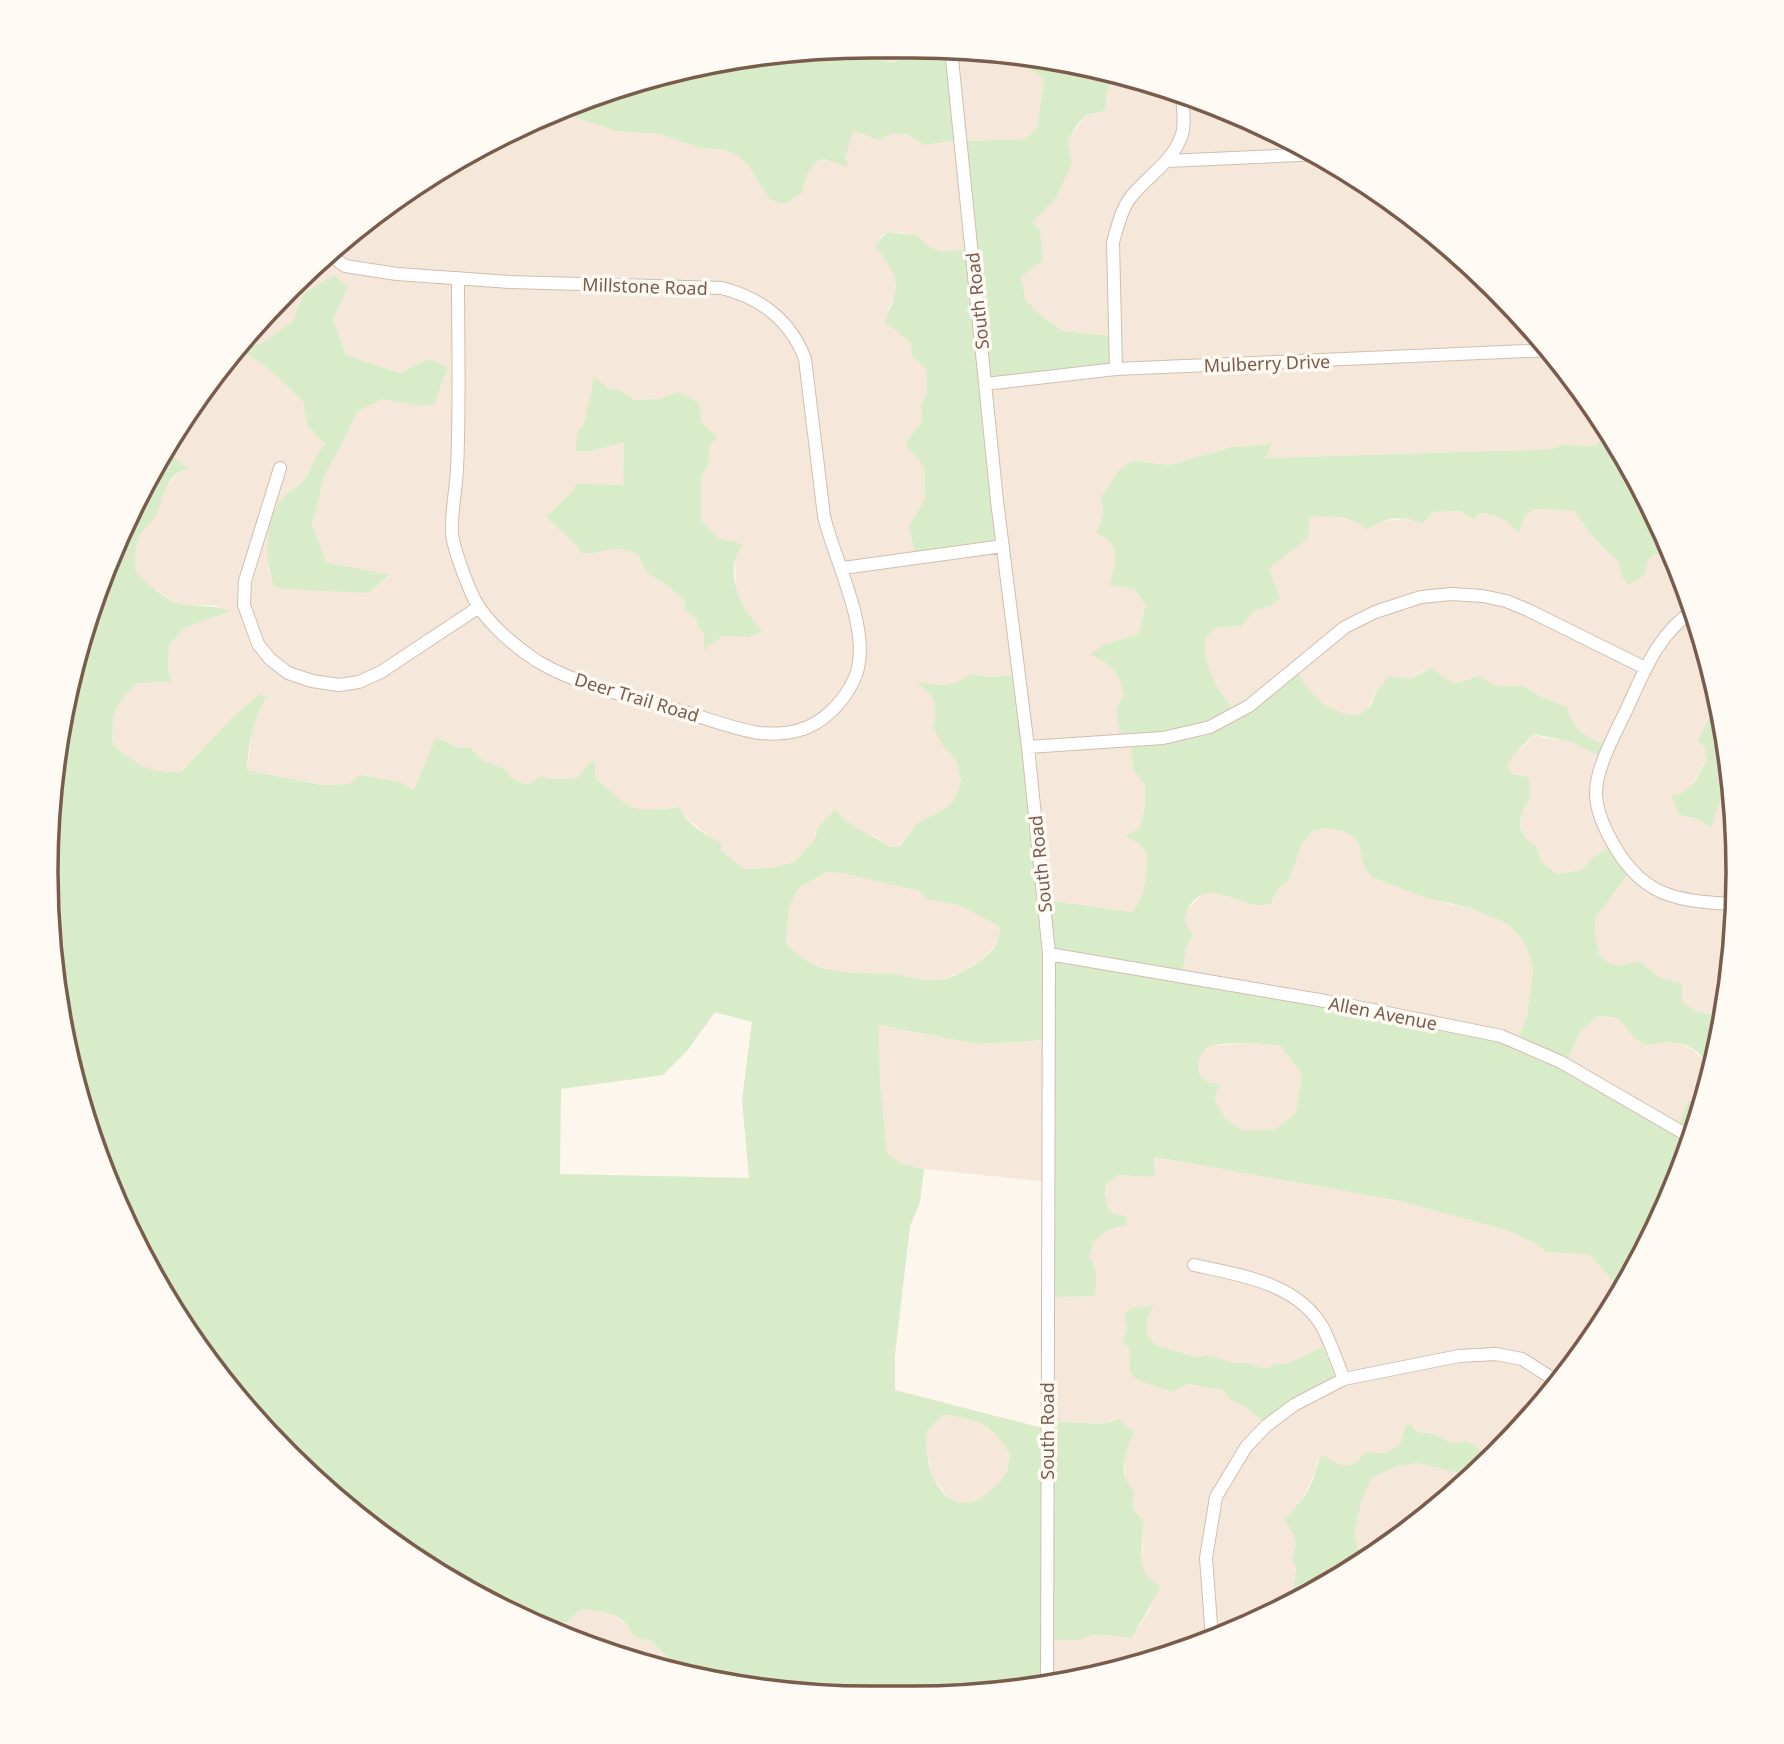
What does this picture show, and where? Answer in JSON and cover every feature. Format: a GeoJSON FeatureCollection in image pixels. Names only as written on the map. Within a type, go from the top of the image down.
{"type":"FeatureCollection","features":[{"type":"Feature","properties":{"kind":"street","name":"South Road"},"geometry":{"type":"LineString","coordinates":[[952,59],[985,384],[1028,747],[1049,954],[1047,1675]]}},
{"type":"Feature","properties":{"kind":"street"},"geometry":{"type":"LineString","coordinates":[[1116,369],[1113,242],[1117,225],[1128,201],[1178,147],[1183,131],[1182,104]]}},
{"type":"Feature","properties":{"kind":"street"},"geometry":{"type":"LineString","coordinates":[[1167,161],[1297,155]]}},
{"type":"Feature","properties":{"kind":"street","name":"Millstone Road"},"geometry":{"type":"LineString","coordinates":[[336,259],[345,266],[397,274],[722,288],[751,299],[773,312],[788,326],[805,359],[824,516],[842,568]]}},
{"type":"Feature","properties":{"kind":"street","name":"Deer Trail Road"},"geometry":{"type":"LineString","coordinates":[[458,278],[457,468],[452,535],[466,579],[479,607],[517,646],[556,671],[650,703],[740,729],[760,733],[795,732],[812,726],[838,704],[856,674],[859,635],[842,568]]}},
{"type":"Feature","properties":{"kind":"street","name":"Mulberry Drive"},"geometry":{"type":"LineString","coordinates":[[985,384],[1116,369],[1537,351]]}},
{"type":"Feature","properties":{"kind":"street"},"geometry":{"type":"LineString","coordinates":[[280,468],[245,581],[244,605],[258,644],[270,659],[288,673],[312,681],[339,685],[359,682],[381,672],[479,607]]}},
{"type":"Feature","properties":{"kind":"street"},"geometry":{"type":"LineString","coordinates":[[842,568],[1003,546]]}},
{"type":"Feature","properties":{"kind":"street"},"geometry":{"type":"LineString","coordinates":[[1028,747],[1163,738],[1210,727],[1249,706],[1345,627],[1375,612],[1422,597],[1442,594],[1483,596],[1506,601],[1645,668]]}},
{"type":"Feature","properties":{"kind":"street"},"geometry":{"type":"LineString","coordinates":[[1685,616],[1665,636],[1645,668],[1605,758],[1596,793],[1605,830],[1632,873],[1656,890],[1697,902],[1725,904]]}},
{"type":"Feature","properties":{"kind":"street","name":"Allen Avenue"},"geometry":{"type":"LineString","coordinates":[[1049,954],[1343,1004],[1501,1036],[1561,1062],[1683,1133]]}},
{"type":"Feature","properties":{"kind":"street"},"geometry":{"type":"LineString","coordinates":[[1194,1265],[1271,1285],[1293,1296],[1308,1308],[1322,1328],[1345,1379]]}},
{"type":"Feature","properties":{"kind":"street"},"geometry":{"type":"LineString","coordinates":[[1212,1628],[1206,1558],[1216,1497],[1246,1447],[1266,1426],[1294,1405],[1345,1379],[1459,1356],[1496,1354],[1522,1359],[1550,1377]]}},
{"type":"Feature","properties":{"kind":"shaded area"},"geometry":{"type":"Polygon","coordinates":[[[873,58],[908,58],[892,63],[873,58]]]}},
{"type":"Feature","properties":{"kind":"shaded area"},"geometry":{"type":"Polygon","coordinates":[[[908,58],[965,59],[1028,67],[1044,79],[1037,128],[1025,139],[965,141],[971,249],[937,251],[927,248],[917,235],[906,233],[887,232],[880,237],[894,269],[895,296],[888,309],[895,329],[911,344],[913,356],[926,368],[927,393],[921,405],[922,421],[905,444],[924,466],[925,499],[909,526],[915,555],[987,386],[1112,336],[1063,331],[1024,300],[1021,277],[1035,227],[1032,222],[1053,200],[1072,163],[1068,141],[1086,115],[1105,111],[1111,82],[1174,101],[1272,142],[1319,167],[1408,226],[1488,296],[1524,335],[1558,376],[1601,440],[1596,446],[1561,445],[1554,449],[1266,458],[1271,442],[1231,447],[1170,465],[1133,461],[1103,506],[1103,520],[1107,537],[1114,545],[1116,559],[1145,604],[1139,634],[1106,644],[1104,661],[1120,676],[1124,694],[1116,709],[1131,739],[1133,770],[1145,784],[1145,809],[1139,844],[1147,854],[1146,886],[1141,902],[1133,912],[1046,900],[1018,675],[990,677],[970,674],[959,683],[941,686],[918,682],[935,698],[933,727],[943,746],[956,760],[961,781],[954,800],[945,809],[917,823],[899,846],[889,847],[875,836],[861,833],[843,819],[815,833],[815,839],[795,862],[769,868],[744,869],[736,865],[679,807],[648,811],[628,808],[596,778],[594,760],[577,778],[551,779],[540,776],[529,784],[519,783],[510,777],[505,769],[484,761],[472,748],[459,748],[437,737],[415,790],[400,782],[322,785],[247,770],[252,732],[265,697],[219,732],[181,772],[160,773],[131,761],[113,744],[112,720],[120,701],[137,682],[165,683],[169,645],[186,627],[230,611],[215,605],[179,604],[151,587],[136,573],[134,551],[139,535],[154,519],[166,487],[182,470],[172,457],[195,420],[245,353],[268,368],[303,401],[307,425],[325,444],[303,481],[280,501],[270,527],[268,570],[274,582],[368,593],[390,576],[326,562],[312,524],[323,480],[358,411],[382,398],[418,406],[428,359],[401,373],[346,355],[333,319],[348,287],[303,294],[292,322],[260,345],[252,344],[296,296],[376,226],[465,167],[571,116],[616,131],[659,134],[701,148],[725,150],[737,155],[748,165],[770,200],[785,204],[803,187],[812,165],[819,160],[830,159],[844,166],[849,164],[845,159],[853,130],[880,140],[889,133],[898,133],[915,138],[923,145],[961,140],[908,58]],[[594,377],[584,424],[592,451],[624,442],[623,486],[576,485],[547,518],[579,548],[595,553],[617,548],[638,554],[647,573],[668,586],[684,601],[685,610],[697,620],[697,627],[704,634],[704,650],[722,636],[750,637],[762,631],[748,617],[736,588],[735,560],[720,539],[701,520],[701,477],[708,465],[710,445],[701,422],[679,392],[659,399],[634,400],[619,390],[609,388],[594,377]]]}},
{"type":"Feature","properties":{"kind":"shaded area"},"geometry":{"type":"Polygon","coordinates":[[[1535,509],[1575,511],[1591,535],[1620,562],[1623,576],[1644,575],[1648,560],[1654,554],[1661,554],[1683,610],[1708,702],[1706,703],[1709,717],[1698,739],[1704,746],[1707,759],[1689,789],[1682,794],[1672,795],[1679,815],[1698,819],[1722,791],[1725,819],[1725,925],[1713,1015],[1698,1012],[1682,1002],[1682,985],[1660,978],[1639,961],[1620,966],[1609,963],[1599,955],[1595,935],[1596,917],[1630,873],[1612,846],[1592,858],[1582,870],[1557,874],[1541,862],[1537,847],[1526,839],[1519,826],[1524,807],[1507,766],[1512,755],[1525,746],[1533,734],[1544,738],[1610,746],[1585,735],[1570,722],[1567,707],[1537,695],[1523,685],[1505,688],[1490,684],[1480,676],[1454,685],[1425,670],[1410,679],[1386,683],[1376,691],[1368,708],[1360,715],[1351,715],[1329,710],[1313,695],[1296,670],[1233,712],[1208,670],[1204,650],[1207,636],[1219,627],[1242,626],[1254,611],[1271,606],[1268,568],[1307,538],[1309,517],[1330,516],[1359,522],[1367,530],[1377,522],[1412,518],[1422,524],[1433,512],[1461,511],[1474,520],[1481,513],[1506,519],[1519,533],[1525,516],[1535,509]]]}},
{"type":"Feature","properties":{"kind":"shaded area"},"geometry":{"type":"Polygon","coordinates":[[[1326,828],[1343,831],[1354,837],[1360,846],[1363,864],[1371,877],[1448,904],[1470,908],[1508,924],[1522,939],[1533,970],[1527,1015],[1519,1039],[1183,973],[1186,948],[1193,936],[1185,926],[1186,913],[1203,893],[1217,892],[1245,903],[1271,903],[1278,888],[1289,880],[1302,843],[1312,832],[1326,828]]]}},
{"type":"Feature","properties":{"kind":"shaded area"},"geometry":{"type":"Polygon","coordinates":[[[826,872],[842,873],[919,891],[927,899],[961,906],[1000,927],[996,945],[981,960],[938,981],[889,974],[834,972],[799,958],[786,944],[789,908],[798,889],[826,872]]]}},
{"type":"Feature","properties":{"kind":"shaded area"},"geometry":{"type":"Polygon","coordinates":[[[1599,1016],[1612,1017],[1625,1024],[1639,1042],[1676,1042],[1693,1050],[1704,1060],[1691,1107],[1678,1126],[1568,1060],[1580,1031],[1599,1016]]]}},
{"type":"Feature","properties":{"kind":"shaded area"},"geometry":{"type":"Polygon","coordinates":[[[879,1025],[976,1044],[1051,1040],[1049,1182],[924,1169],[902,1164],[887,1154],[880,1082],[879,1025]]]}},
{"type":"Feature","properties":{"kind":"shaded area"},"geometry":{"type":"Polygon","coordinates":[[[1254,1043],[1281,1046],[1302,1074],[1296,1113],[1274,1130],[1241,1130],[1226,1119],[1216,1103],[1215,1094],[1201,1077],[1198,1064],[1200,1055],[1210,1046],[1254,1043]]]}},
{"type":"Feature","properties":{"kind":"shaded area"},"geometry":{"type":"Polygon","coordinates":[[[1154,1157],[1395,1200],[1507,1230],[1540,1246],[1546,1252],[1590,1255],[1615,1282],[1558,1368],[1484,1452],[1467,1441],[1452,1443],[1434,1434],[1417,1432],[1406,1425],[1399,1445],[1387,1453],[1366,1452],[1359,1462],[1348,1466],[1336,1464],[1322,1455],[1297,1509],[1283,1519],[1297,1537],[1293,1558],[1296,1567],[1293,1591],[1224,1624],[1174,1643],[1123,1659],[1050,1674],[1052,1640],[1079,1640],[1094,1634],[1132,1638],[1160,1586],[1151,1582],[1142,1571],[1143,1521],[1133,1509],[1134,1491],[1126,1482],[1124,1455],[1130,1441],[1114,1419],[1102,1424],[1051,1421],[1049,1297],[1096,1271],[1090,1256],[1093,1242],[1108,1230],[1120,1228],[1114,1214],[1108,1209],[1105,1194],[1107,1185],[1119,1175],[1155,1177],[1154,1157]],[[1153,1306],[1127,1328],[1122,1342],[1129,1348],[1130,1368],[1179,1389],[1186,1384],[1223,1390],[1232,1401],[1247,1408],[1266,1424],[1322,1347],[1287,1364],[1275,1364],[1267,1368],[1248,1363],[1233,1363],[1208,1355],[1197,1357],[1156,1345],[1148,1336],[1147,1318],[1153,1306]]]}},
{"type":"Feature","properties":{"kind":"shaded area"},"geometry":{"type":"Polygon","coordinates":[[[943,1415],[971,1417],[1000,1437],[1010,1455],[1005,1477],[982,1499],[965,1505],[951,1500],[933,1478],[927,1453],[927,1431],[943,1415]]]}},
{"type":"Feature","properties":{"kind":"shaded area"},"geometry":{"type":"Polygon","coordinates":[[[1418,1463],[1460,1474],[1408,1518],[1359,1552],[1354,1533],[1362,1499],[1372,1478],[1397,1466],[1418,1463]]]}},
{"type":"Feature","properties":{"kind":"shaded area"},"geometry":{"type":"Polygon","coordinates":[[[599,1609],[614,1614],[631,1630],[634,1637],[651,1641],[668,1661],[610,1643],[551,1620],[566,1623],[580,1610],[599,1609]]]}},
{"type":"Feature","properties":{"kind":"green space"},"geometry":{"type":"Polygon","coordinates":[[[873,58],[892,63],[908,58],[952,59],[962,140],[923,145],[902,134],[891,134],[880,140],[853,131],[845,159],[849,164],[845,167],[832,161],[818,161],[810,169],[802,193],[785,204],[770,200],[748,165],[737,155],[725,150],[701,148],[659,134],[616,131],[571,116],[661,85],[766,65],[819,59],[873,58]]]}},
{"type":"Feature","properties":{"kind":"green space"},"geometry":{"type":"Polygon","coordinates":[[[1028,67],[1111,82],[1105,111],[1086,115],[1068,141],[1072,163],[1056,198],[1032,222],[1040,230],[1043,261],[1021,277],[1025,300],[1063,331],[1112,336],[1115,363],[987,382],[1004,541],[915,555],[909,526],[925,499],[924,466],[905,444],[922,421],[921,405],[927,393],[926,368],[912,356],[911,344],[895,329],[885,324],[894,297],[895,282],[891,269],[875,246],[887,232],[917,235],[929,247],[941,251],[971,249],[964,141],[1025,139],[1037,128],[1044,79],[1028,67]]]}},
{"type":"Feature","properties":{"kind":"green space"},"geometry":{"type":"Polygon","coordinates":[[[334,275],[348,287],[333,319],[346,355],[400,373],[428,359],[448,367],[434,405],[418,406],[382,399],[358,411],[323,480],[312,524],[326,562],[390,575],[368,593],[283,589],[272,585],[267,550],[272,516],[282,499],[303,481],[325,444],[307,425],[303,401],[268,368],[245,353],[253,344],[260,344],[292,322],[303,294],[334,275]]]}},
{"type":"Feature","properties":{"kind":"green space"},"geometry":{"type":"Polygon","coordinates":[[[594,376],[608,388],[619,390],[634,400],[658,399],[679,392],[699,403],[701,422],[717,437],[710,445],[708,465],[701,477],[701,520],[720,539],[743,544],[735,559],[736,589],[744,608],[762,631],[750,637],[722,636],[704,650],[704,634],[697,627],[697,620],[685,610],[684,601],[668,586],[647,573],[638,554],[617,548],[580,553],[579,548],[546,517],[574,490],[576,484],[623,485],[624,442],[592,451],[576,451],[577,433],[584,424],[594,376]]]}},
{"type":"Feature","properties":{"kind":"green space"},"geometry":{"type":"Polygon","coordinates":[[[1601,440],[1642,512],[1661,554],[1654,554],[1648,560],[1644,575],[1628,585],[1622,577],[1619,562],[1591,535],[1575,511],[1535,509],[1525,516],[1519,533],[1498,516],[1481,513],[1474,520],[1461,511],[1433,512],[1422,524],[1401,518],[1387,520],[1367,530],[1348,519],[1309,517],[1308,538],[1269,568],[1280,599],[1271,606],[1254,611],[1242,626],[1219,627],[1207,636],[1205,647],[1212,676],[1234,712],[1296,670],[1321,702],[1335,710],[1357,715],[1370,706],[1388,676],[1410,679],[1431,668],[1454,684],[1480,676],[1500,686],[1523,685],[1537,695],[1567,707],[1573,723],[1582,733],[1610,746],[1605,758],[1576,743],[1533,734],[1507,765],[1512,774],[1529,777],[1530,799],[1524,807],[1519,826],[1526,839],[1537,847],[1541,862],[1557,874],[1582,870],[1592,858],[1612,846],[1630,872],[1596,917],[1595,935],[1599,955],[1609,963],[1620,966],[1639,961],[1660,978],[1682,984],[1682,1002],[1698,1012],[1713,1015],[1704,1060],[1692,1048],[1675,1042],[1642,1043],[1620,1021],[1599,1016],[1580,1031],[1568,1060],[1678,1126],[1688,1102],[1694,1099],[1664,1184],[1615,1282],[1590,1255],[1546,1252],[1540,1246],[1507,1230],[1395,1200],[1154,1157],[1155,1177],[1119,1175],[1106,1185],[1108,1209],[1114,1214],[1126,1216],[1127,1225],[1108,1230],[1093,1242],[1090,1256],[1096,1271],[1095,1296],[1049,1297],[1051,1040],[976,1044],[879,1025],[880,1082],[887,1153],[902,1164],[924,1169],[920,1202],[910,1226],[895,1355],[895,1390],[1035,1426],[1046,1427],[1051,1421],[1102,1424],[1118,1419],[1134,1432],[1124,1462],[1125,1477],[1134,1491],[1133,1509],[1143,1521],[1143,1568],[1152,1581],[1161,1586],[1132,1638],[1094,1634],[1079,1640],[1053,1640],[1049,1674],[1018,1679],[965,1685],[819,1685],[713,1671],[668,1661],[651,1641],[634,1637],[619,1618],[597,1610],[580,1610],[566,1623],[551,1620],[465,1577],[420,1549],[376,1518],[335,1484],[296,1448],[226,1368],[167,1279],[120,1184],[85,1083],[65,978],[59,925],[58,872],[59,819],[65,766],[85,661],[120,560],[173,456],[188,469],[181,471],[170,481],[155,517],[139,536],[135,552],[136,572],[155,589],[176,602],[231,611],[186,627],[169,645],[168,670],[172,682],[137,683],[119,704],[114,717],[113,744],[144,766],[160,771],[181,772],[237,713],[260,694],[266,697],[252,732],[247,770],[322,785],[349,784],[360,775],[400,782],[414,790],[436,737],[459,748],[471,748],[484,761],[505,769],[515,780],[529,784],[540,776],[551,779],[577,778],[594,759],[596,778],[625,804],[651,810],[680,807],[691,823],[721,842],[721,850],[744,869],[769,868],[795,862],[815,839],[818,827],[835,810],[848,822],[889,847],[900,846],[917,823],[945,809],[954,800],[961,781],[956,760],[943,746],[933,727],[934,701],[916,681],[945,685],[970,674],[990,677],[1018,675],[1046,900],[1132,912],[1143,892],[1147,854],[1139,844],[1126,836],[1140,827],[1145,809],[1145,784],[1133,770],[1131,739],[1120,738],[1116,709],[1124,694],[1120,679],[1109,665],[1090,654],[1106,644],[1139,634],[1145,604],[1135,589],[1110,585],[1115,561],[1114,548],[1105,537],[1096,533],[1103,516],[1101,498],[1119,470],[1133,461],[1170,465],[1231,447],[1272,442],[1266,458],[1554,449],[1561,445],[1595,446],[1601,440]],[[1326,828],[1312,832],[1302,843],[1289,880],[1278,888],[1271,903],[1248,903],[1215,893],[1204,894],[1195,899],[1185,918],[1193,935],[1186,948],[1183,972],[1519,1039],[1527,1015],[1533,970],[1522,939],[1508,924],[1470,908],[1427,898],[1371,877],[1363,864],[1360,846],[1354,837],[1343,831],[1326,828]],[[826,872],[798,889],[789,908],[786,944],[798,955],[822,967],[834,971],[939,980],[972,966],[988,955],[997,943],[1000,927],[961,906],[927,899],[919,891],[842,873],[826,872]],[[715,1012],[687,1051],[663,1075],[561,1089],[560,1174],[749,1178],[742,1100],[752,1022],[715,1012]],[[1254,1043],[1209,1047],[1200,1058],[1199,1072],[1208,1082],[1221,1084],[1215,1094],[1216,1103],[1226,1119],[1241,1130],[1274,1130],[1296,1113],[1302,1074],[1281,1046],[1254,1043]],[[943,1415],[927,1431],[927,1453],[933,1478],[947,1496],[956,1502],[978,1500],[1004,1476],[1010,1455],[997,1436],[982,1424],[943,1415]]]}},
{"type":"Feature","properties":{"kind":"green space"},"geometry":{"type":"Polygon","coordinates":[[[1708,702],[1711,713],[1722,795],[1711,827],[1698,819],[1679,815],[1671,795],[1689,788],[1707,759],[1704,746],[1698,740],[1709,717],[1706,703],[1708,702]]]}},
{"type":"Feature","properties":{"kind":"green space"},"geometry":{"type":"Polygon","coordinates":[[[1154,1305],[1147,1318],[1148,1336],[1156,1345],[1197,1357],[1208,1355],[1233,1363],[1248,1363],[1267,1368],[1275,1364],[1287,1364],[1322,1347],[1338,1381],[1266,1424],[1247,1408],[1232,1401],[1223,1390],[1187,1384],[1172,1392],[1139,1381],[1130,1372],[1129,1348],[1122,1342],[1127,1328],[1125,1313],[1130,1309],[1154,1305]]]}},
{"type":"Feature","properties":{"kind":"green space"},"geometry":{"type":"Polygon","coordinates":[[[1410,1424],[1417,1432],[1434,1434],[1452,1443],[1467,1441],[1484,1452],[1460,1474],[1418,1463],[1397,1466],[1372,1478],[1362,1499],[1354,1533],[1359,1552],[1293,1591],[1296,1568],[1292,1559],[1296,1547],[1295,1538],[1283,1519],[1305,1495],[1322,1455],[1334,1462],[1351,1465],[1366,1452],[1387,1453],[1399,1445],[1406,1425],[1410,1424]]]}}]}
